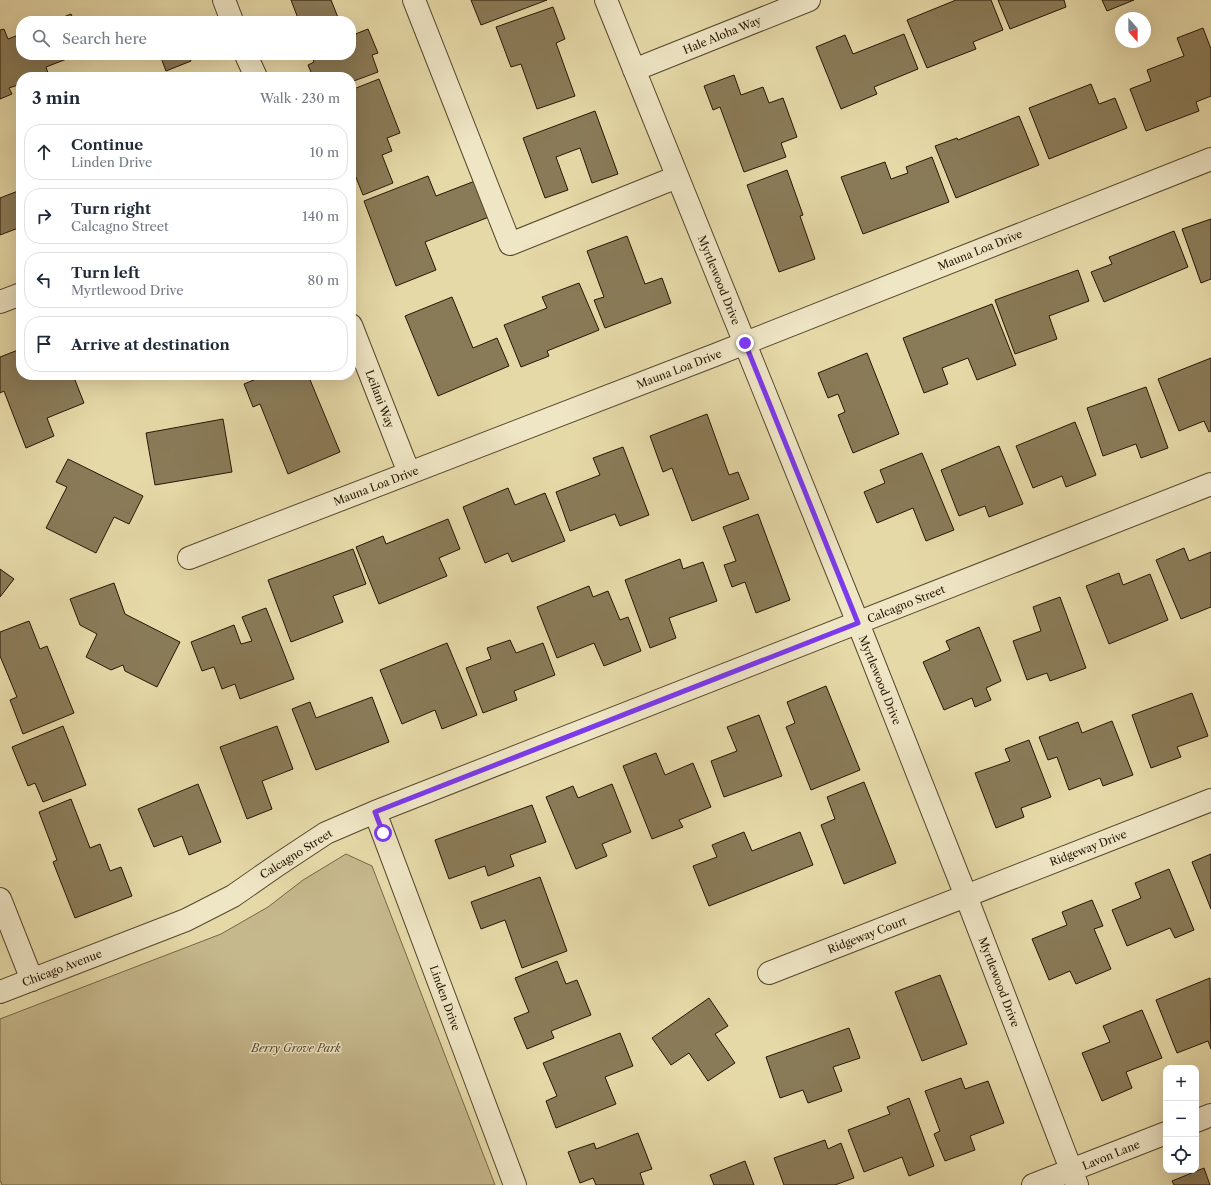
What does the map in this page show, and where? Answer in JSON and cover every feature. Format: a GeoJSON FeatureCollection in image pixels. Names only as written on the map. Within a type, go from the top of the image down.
{"type":"FeatureCollection","features":[{"type":"Feature","properties":{"kind":"street"},"geometry":{"type":"LineString","coordinates":[[224,0],[230,16]]}},
{"type":"Feature","properties":{"kind":"street"},"geometry":{"type":"LineString","coordinates":[[414,0],[510,244],[677,177]]}},
{"type":"Feature","properties":{"kind":"street","name":"Myrtlewood Drive"},"geometry":{"type":"LineString","coordinates":[[606,0],[858,623],[966,896],[1074,1178]]}},
{"type":"Feature","properties":{"kind":"street","name":"Hale Aloha Way"},"geometry":{"type":"LineString","coordinates":[[634,70],[809,0]]}},
{"type":"Feature","properties":{"kind":"street"},"geometry":{"type":"LineString","coordinates":[[248,60],[254,72]]}},
{"type":"Feature","properties":{"kind":"street","name":"Mauna Loa Drive"},"geometry":{"type":"LineString","coordinates":[[189,558],[745,343],[1211,159]]}},
{"type":"Feature","properties":{"kind":"street"},"geometry":{"type":"LineString","coordinates":[[0,302],[16,296]]}},
{"type":"Feature","properties":{"kind":"street","name":"Leilani Way"},"geometry":{"type":"LineString","coordinates":[[356,338],[409,473]]}},
{"type":"Feature","properties":{"kind":"street","name":"Calcagno Street"},"geometry":{"type":"LineString","coordinates":[[123,944],[186,920],[233,896],[326,833],[375,812],[1211,484]]}},
{"type":"Feature","properties":{"kind":"street","name":"Ridgeway Drive"},"geometry":{"type":"LineString","coordinates":[[966,896],[1211,800]]}},
{"type":"Feature","properties":{"kind":"street","name":"Linden Drive"},"geometry":{"type":"LineString","coordinates":[[375,812],[515,1185]]}},
{"type":"Feature","properties":{"kind":"street","name":"Ridgeway Court"},"geometry":{"type":"LineString","coordinates":[[769,974],[966,896]]}},
{"type":"Feature","properties":{"kind":"street"},"geometry":{"type":"LineString","coordinates":[[0,898],[32,980]]}},
{"type":"Feature","properties":{"kind":"street","name":"Chicago Avenue"},"geometry":{"type":"LineString","coordinates":[[0,992],[123,944]]}},
{"type":"Feature","properties":{"kind":"street"},"geometry":{"type":"LineString","coordinates":[[1199,1120],[1211,1115]]}},
{"type":"Feature","properties":{"kind":"street","name":"Lavon Lane"},"geometry":{"type":"LineString","coordinates":[[1033,1185],[1074,1178],[1163,1134]]}},
{"type":"Feature","properties":{"kind":"green space","name":"Berry Grove Park"},"geometry":{"type":"Polygon","coordinates":[[[346,854],[372,866],[495,1185],[2,1185],[0,1180],[0,1019],[221,934],[268,907],[303,880],[346,854]]]}},
{"type":"Feature","properties":{"kind":"building"},"geometry":{"type":"Polygon","coordinates":[[[291,0],[331,0],[337,16],[297,16],[291,0]]]}},
{"type":"Feature","properties":{"kind":"building"},"geometry":{"type":"Polygon","coordinates":[[[471,0],[547,0],[481,25],[471,0]]]}},
{"type":"Feature","properties":{"kind":"building"},"geometry":{"type":"Polygon","coordinates":[[[956,0],[991,0],[1003,30],[973,42],[976,49],[927,68],[907,20],[956,0]]]}},
{"type":"Feature","properties":{"kind":"building"},"geometry":{"type":"Polygon","coordinates":[[[998,0],[1064,0],[1066,7],[1010,29],[998,0]]]}},
{"type":"Feature","properties":{"kind":"building"},"geometry":{"type":"Polygon","coordinates":[[[1102,0],[1134,0],[1107,11],[1102,0]]]}},
{"type":"Feature","properties":{"kind":"building"},"geometry":{"type":"Polygon","coordinates":[[[553,7],[565,39],[556,43],[575,96],[537,109],[521,64],[511,67],[496,27],[553,7]]]}},
{"type":"Feature","properties":{"kind":"building"},"geometry":{"type":"Polygon","coordinates":[[[1203,28],[1211,49],[1211,96],[1196,102],[1199,111],[1146,131],[1130,89],[1151,81],[1147,70],[1184,56],[1177,38],[1203,28]]]}},
{"type":"Feature","properties":{"kind":"building"},"geometry":{"type":"Polygon","coordinates":[[[4,29],[8,39],[16,36],[16,60],[64,60],[46,67],[48,72],[16,72],[16,86],[9,88],[12,94],[0,99],[0,30],[4,29]]]}},
{"type":"Feature","properties":{"kind":"building"},"geometry":{"type":"Polygon","coordinates":[[[368,29],[378,53],[372,55],[378,72],[356,80],[356,72],[311,72],[308,65],[314,62],[313,60],[356,60],[356,34],[368,29]]]}},
{"type":"Feature","properties":{"kind":"building"},"geometry":{"type":"Polygon","coordinates":[[[904,34],[918,69],[874,87],[877,94],[841,109],[816,47],[845,35],[853,54],[904,34]]]}},
{"type":"Feature","properties":{"kind":"building"},"geometry":{"type":"Polygon","coordinates":[[[162,60],[191,61],[166,71],[162,60]]]}},
{"type":"Feature","properties":{"kind":"building"},"geometry":{"type":"Polygon","coordinates":[[[734,75],[741,95],[763,87],[769,103],[783,98],[797,137],[781,143],[786,157],[744,172],[720,107],[713,110],[704,86],[734,75]]]}},
{"type":"Feature","properties":{"kind":"building"},"geometry":{"type":"Polygon","coordinates":[[[379,79],[400,133],[387,138],[392,151],[382,155],[393,183],[363,195],[356,178],[356,88],[379,79]]]}},
{"type":"Feature","properties":{"kind":"building"},"geometry":{"type":"Polygon","coordinates":[[[1091,84],[1099,104],[1115,98],[1127,128],[1049,159],[1029,108],[1091,84]]]}},
{"type":"Feature","properties":{"kind":"building"},"geometry":{"type":"Polygon","coordinates":[[[595,111],[618,174],[592,183],[580,148],[556,157],[568,190],[545,198],[523,138],[595,111]]]}},
{"type":"Feature","properties":{"kind":"building"},"geometry":{"type":"Polygon","coordinates":[[[1019,116],[1039,165],[956,198],[935,146],[957,138],[958,140],[1019,116]]]}},
{"type":"Feature","properties":{"kind":"building"},"geometry":{"type":"Polygon","coordinates":[[[932,157],[949,202],[863,234],[841,177],[885,162],[891,179],[908,173],[906,167],[932,157]]]}},
{"type":"Feature","properties":{"kind":"building"},"geometry":{"type":"Polygon","coordinates":[[[787,170],[803,215],[800,216],[815,259],[779,272],[747,185],[787,170]]]}},
{"type":"Feature","properties":{"kind":"building"},"geometry":{"type":"Polygon","coordinates":[[[428,176],[436,196],[475,181],[489,217],[425,242],[436,270],[396,286],[364,201],[428,176]]]}},
{"type":"Feature","properties":{"kind":"building"},"geometry":{"type":"Polygon","coordinates":[[[16,192],[16,229],[0,235],[0,198],[16,192]]]}},
{"type":"Feature","properties":{"kind":"building"},"geometry":{"type":"Polygon","coordinates":[[[1211,219],[1211,279],[1201,283],[1182,229],[1211,219]]]}},
{"type":"Feature","properties":{"kind":"building"},"geometry":{"type":"Polygon","coordinates":[[[1174,231],[1188,267],[1104,302],[1091,272],[1112,264],[1109,257],[1174,231]]]}},
{"type":"Feature","properties":{"kind":"building"},"geometry":{"type":"Polygon","coordinates":[[[627,236],[645,284],[662,278],[671,303],[605,328],[594,300],[604,297],[587,251],[627,236]]]}},
{"type":"Feature","properties":{"kind":"building"},"geometry":{"type":"Polygon","coordinates":[[[1078,270],[1089,301],[1049,316],[1057,339],[1015,354],[995,300],[1078,270]]]}},
{"type":"Feature","properties":{"kind":"building"},"geometry":{"type":"Polygon","coordinates":[[[579,283],[599,330],[547,351],[549,356],[521,367],[504,325],[547,308],[542,297],[579,283]]]}},
{"type":"Feature","properties":{"kind":"building"},"geometry":{"type":"Polygon","coordinates":[[[452,297],[473,348],[497,338],[509,366],[438,396],[405,316],[452,297]]]}},
{"type":"Feature","properties":{"kind":"building"},"geometry":{"type":"Polygon","coordinates":[[[992,304],[1016,365],[977,380],[968,358],[942,368],[948,384],[924,393],[903,338],[992,304]]]}},
{"type":"Feature","properties":{"kind":"building"},"geometry":{"type":"Polygon","coordinates":[[[16,351],[16,380],[75,380],[84,403],[47,418],[54,436],[26,448],[4,391],[0,393],[0,357],[16,351]]]}},
{"type":"Feature","properties":{"kind":"building"},"geometry":{"type":"Polygon","coordinates":[[[867,353],[899,434],[853,453],[838,415],[845,412],[838,394],[828,398],[818,373],[867,353]]]}},
{"type":"Feature","properties":{"kind":"building"},"geometry":{"type":"Polygon","coordinates":[[[1211,358],[1211,431],[1209,432],[1204,421],[1179,431],[1158,379],[1211,358]]]}},
{"type":"Feature","properties":{"kind":"building"},"geometry":{"type":"Polygon","coordinates":[[[254,380],[310,380],[340,452],[288,474],[260,404],[253,407],[244,384],[254,380]]]}},
{"type":"Feature","properties":{"kind":"building"},"geometry":{"type":"Polygon","coordinates":[[[1146,387],[1168,448],[1141,458],[1136,444],[1103,456],[1087,408],[1146,387]]]}},
{"type":"Feature","properties":{"kind":"building"},"geometry":{"type":"Polygon","coordinates":[[[707,414],[729,475],[738,472],[749,499],[692,521],[672,468],[663,472],[650,436],[707,414]]]}},
{"type":"Feature","properties":{"kind":"building"},"geometry":{"type":"Polygon","coordinates":[[[223,419],[232,472],[155,485],[146,433],[223,419]]]}},
{"type":"Feature","properties":{"kind":"building"},"geometry":{"type":"Polygon","coordinates":[[[1075,422],[1096,475],[1066,487],[1062,476],[1033,488],[1016,446],[1075,422]]]}},
{"type":"Feature","properties":{"kind":"building"},"geometry":{"type":"Polygon","coordinates":[[[999,446],[1023,504],[989,517],[985,506],[959,516],[941,470],[999,446]]]}},
{"type":"Feature","properties":{"kind":"building"},"geometry":{"type":"Polygon","coordinates":[[[623,447],[649,515],[620,526],[615,514],[570,531],[556,492],[600,475],[593,458],[623,447]]]}},
{"type":"Feature","properties":{"kind":"building"},"geometry":{"type":"Polygon","coordinates":[[[922,453],[954,530],[926,541],[913,508],[877,523],[864,492],[885,483],[880,470],[922,453]]]}},
{"type":"Feature","properties":{"kind":"building"},"geometry":{"type":"Polygon","coordinates":[[[68,459],[143,496],[129,524],[114,517],[96,553],[46,528],[67,487],[56,482],[68,459]]]}},
{"type":"Feature","properties":{"kind":"building"},"geometry":{"type":"Polygon","coordinates":[[[508,488],[515,505],[545,493],[565,541],[512,562],[508,553],[485,563],[463,507],[508,488]]]}},
{"type":"Feature","properties":{"kind":"building"},"geometry":{"type":"Polygon","coordinates":[[[758,514],[790,600],[756,613],[745,582],[732,587],[724,565],[736,561],[723,527],[758,514]]]}},
{"type":"Feature","properties":{"kind":"building"},"geometry":{"type":"Polygon","coordinates":[[[448,519],[460,549],[439,558],[447,576],[379,604],[356,547],[383,536],[386,544],[448,519]]]}},
{"type":"Feature","properties":{"kind":"building"},"geometry":{"type":"Polygon","coordinates":[[[1184,548],[1189,561],[1211,552],[1211,607],[1181,619],[1156,560],[1184,548]]]}},
{"type":"Feature","properties":{"kind":"building"},"geometry":{"type":"Polygon","coordinates":[[[353,549],[366,584],[333,596],[343,622],[291,642],[268,580],[353,549]]]}},
{"type":"Feature","properties":{"kind":"building"},"geometry":{"type":"Polygon","coordinates":[[[680,559],[683,569],[703,562],[717,601],[669,618],[676,638],[650,648],[625,580],[680,559]]]}},
{"type":"Feature","properties":{"kind":"building"},"geometry":{"type":"Polygon","coordinates":[[[0,569],[14,579],[0,597],[0,569]]]}},
{"type":"Feature","properties":{"kind":"building"},"geometry":{"type":"Polygon","coordinates":[[[1119,573],[1123,585],[1150,574],[1168,620],[1109,644],[1086,586],[1119,573]]]}},
{"type":"Feature","properties":{"kind":"building"},"geometry":{"type":"Polygon","coordinates":[[[114,583],[125,614],[180,642],[157,687],[125,671],[123,665],[111,670],[86,657],[97,634],[80,625],[70,599],[114,583]]]}},
{"type":"Feature","properties":{"kind":"building"},"geometry":{"type":"Polygon","coordinates":[[[589,586],[593,597],[608,591],[620,620],[628,617],[641,651],[604,666],[594,643],[557,658],[537,607],[589,586]]]}},
{"type":"Feature","properties":{"kind":"building"},"geometry":{"type":"Polygon","coordinates":[[[1060,597],[1086,668],[1050,681],[1047,673],[1027,680],[1013,641],[1041,631],[1033,607],[1060,597]]]}},
{"type":"Feature","properties":{"kind":"building"},"geometry":{"type":"Polygon","coordinates":[[[266,608],[294,679],[240,699],[235,684],[222,689],[214,667],[202,671],[191,642],[234,625],[241,644],[252,641],[242,617],[266,608]]]}},
{"type":"Feature","properties":{"kind":"building"},"geometry":{"type":"Polygon","coordinates":[[[29,621],[40,649],[47,646],[74,713],[23,734],[10,700],[17,697],[0,656],[0,632],[29,621]]]}},
{"type":"Feature","properties":{"kind":"building"},"geometry":{"type":"Polygon","coordinates":[[[979,627],[1001,681],[986,688],[991,700],[975,707],[972,698],[944,710],[923,662],[950,650],[946,641],[979,627]]]}},
{"type":"Feature","properties":{"kind":"building"},"geometry":{"type":"Polygon","coordinates":[[[510,640],[516,653],[543,643],[555,675],[514,691],[517,700],[483,713],[466,668],[491,659],[487,648],[510,640]]]}},
{"type":"Feature","properties":{"kind":"building"},"geometry":{"type":"Polygon","coordinates":[[[447,643],[477,715],[442,729],[435,710],[402,724],[380,670],[447,643]]]}},
{"type":"Feature","properties":{"kind":"building"},"geometry":{"type":"Polygon","coordinates":[[[826,686],[860,770],[811,790],[786,727],[795,723],[787,702],[826,686]]]}},
{"type":"Feature","properties":{"kind":"building"},"geometry":{"type":"Polygon","coordinates":[[[1192,693],[1208,736],[1177,747],[1181,757],[1151,768],[1132,715],[1192,693]]]}},
{"type":"Feature","properties":{"kind":"building"},"geometry":{"type":"Polygon","coordinates":[[[372,697],[389,742],[316,770],[292,709],[310,702],[316,718],[372,697]]]}},
{"type":"Feature","properties":{"kind":"building"},"geometry":{"type":"Polygon","coordinates":[[[759,715],[782,776],[724,797],[711,761],[737,751],[727,727],[759,715]]]}},
{"type":"Feature","properties":{"kind":"building"},"geometry":{"type":"Polygon","coordinates":[[[1112,721],[1133,775],[1103,786],[1100,778],[1069,790],[1057,757],[1048,760],[1039,737],[1078,722],[1082,733],[1112,721]]]}},
{"type":"Feature","properties":{"kind":"building"},"geometry":{"type":"Polygon","coordinates":[[[63,726],[86,785],[43,802],[35,783],[28,786],[12,747],[63,726]]]}},
{"type":"Feature","properties":{"kind":"building"},"geometry":{"type":"Polygon","coordinates":[[[277,726],[293,769],[262,781],[272,809],[247,819],[220,747],[277,726]]]}},
{"type":"Feature","properties":{"kind":"building"},"geometry":{"type":"Polygon","coordinates":[[[1029,740],[1051,797],[1021,808],[1024,817],[996,828],[975,773],[1010,761],[1005,749],[1029,740]]]}},
{"type":"Feature","properties":{"kind":"building"},"geometry":{"type":"Polygon","coordinates":[[[656,753],[665,775],[693,763],[711,807],[679,820],[683,827],[652,839],[623,766],[656,753]]]}},
{"type":"Feature","properties":{"kind":"building"},"geometry":{"type":"Polygon","coordinates":[[[864,782],[896,863],[844,884],[821,825],[835,819],[827,797],[864,782]]]}},
{"type":"Feature","properties":{"kind":"building"},"geometry":{"type":"Polygon","coordinates":[[[198,784],[221,842],[189,855],[182,836],[154,847],[138,809],[198,784]]]}},
{"type":"Feature","properties":{"kind":"building"},"geometry":{"type":"Polygon","coordinates":[[[612,784],[631,832],[602,844],[607,856],[576,869],[546,797],[573,786],[578,798],[612,784]]]}},
{"type":"Feature","properties":{"kind":"building"},"geometry":{"type":"Polygon","coordinates":[[[71,799],[90,848],[100,844],[110,871],[121,867],[132,896],[75,918],[53,862],[57,860],[39,812],[71,799]]]}},
{"type":"Feature","properties":{"kind":"building"},"geometry":{"type":"Polygon","coordinates":[[[532,805],[546,842],[510,855],[514,866],[488,876],[485,866],[449,879],[435,840],[532,805]]]}},
{"type":"Feature","properties":{"kind":"building"},"geometry":{"type":"Polygon","coordinates":[[[744,832],[752,851],[800,832],[813,865],[709,906],[693,866],[717,857],[712,845],[744,832]]]}},
{"type":"Feature","properties":{"kind":"building"},"geometry":{"type":"Polygon","coordinates":[[[1211,854],[1211,909],[1192,862],[1211,854]]]}},
{"type":"Feature","properties":{"kind":"building"},"geometry":{"type":"Polygon","coordinates":[[[1169,869],[1194,930],[1175,938],[1170,928],[1127,946],[1112,910],[1141,898],[1135,883],[1169,869]]]}},
{"type":"Feature","properties":{"kind":"building"},"geometry":{"type":"Polygon","coordinates":[[[540,877],[567,951],[522,968],[505,920],[481,929],[471,902],[540,877]]]}},
{"type":"Feature","properties":{"kind":"building"},"geometry":{"type":"Polygon","coordinates":[[[1092,900],[1103,926],[1094,929],[1111,969],[1076,984],[1070,971],[1049,980],[1032,939],[1067,925],[1062,912],[1092,900]]]}},
{"type":"Feature","properties":{"kind":"building"},"geometry":{"type":"Polygon","coordinates":[[[557,961],[566,984],[577,980],[591,1015],[551,1031],[554,1038],[527,1049],[514,1018],[529,1012],[515,978],[557,961]]]}},
{"type":"Feature","properties":{"kind":"building"},"geometry":{"type":"Polygon","coordinates":[[[940,975],[967,1044],[922,1061],[895,992],[940,975]]]}},
{"type":"Feature","properties":{"kind":"building"},"geometry":{"type":"Polygon","coordinates":[[[1210,978],[1211,1049],[1208,1041],[1177,1053],[1156,1000],[1210,978]]]}},
{"type":"Feature","properties":{"kind":"building"},"geometry":{"type":"Polygon","coordinates":[[[709,998],[728,1026],[715,1034],[735,1063],[708,1081],[689,1053],[671,1065],[652,1038],[709,998]]]}},
{"type":"Feature","properties":{"kind":"building"},"geometry":{"type":"Polygon","coordinates":[[[1142,1010],[1162,1058],[1126,1072],[1132,1088],[1102,1101],[1082,1053],[1110,1042],[1103,1026],[1142,1010]]]}},
{"type":"Feature","properties":{"kind":"building"},"geometry":{"type":"Polygon","coordinates":[[[849,1028],[860,1058],[833,1067],[842,1091],[808,1103],[803,1090],[780,1098],[766,1057],[849,1028]]]}},
{"type":"Feature","properties":{"kind":"building"},"geometry":{"type":"Polygon","coordinates":[[[620,1033],[633,1066],[605,1077],[616,1104],[556,1128],[546,1101],[557,1096],[543,1063],[620,1033]]]}},
{"type":"Feature","properties":{"kind":"building"},"geometry":{"type":"Polygon","coordinates":[[[961,1078],[965,1089],[988,1081],[1004,1123],[970,1136],[975,1150],[945,1161],[934,1134],[940,1131],[925,1091],[961,1078]]]}},
{"type":"Feature","properties":{"kind":"building"},"geometry":{"type":"Polygon","coordinates":[[[909,1098],[934,1166],[909,1176],[902,1157],[864,1172],[848,1130],[890,1114],[887,1107],[909,1098]]]}},
{"type":"Feature","properties":{"kind":"building"},"geometry":{"type":"Polygon","coordinates":[[[638,1133],[652,1169],[640,1173],[644,1185],[596,1185],[593,1178],[580,1183],[568,1152],[594,1143],[596,1149],[638,1133]]]}},
{"type":"Feature","properties":{"kind":"building"},"geometry":{"type":"Polygon","coordinates":[[[825,1140],[828,1149],[841,1143],[854,1178],[835,1185],[784,1185],[774,1158],[825,1140]]]}},
{"type":"Feature","properties":{"kind":"building"},"geometry":{"type":"Polygon","coordinates":[[[745,1161],[754,1185],[714,1185],[710,1175],[745,1161]]]}},
{"type":"Feature","properties":{"kind":"building"},"geometry":{"type":"Polygon","coordinates":[[[1204,1168],[1210,1185],[1174,1185],[1172,1181],[1192,1173],[1199,1173],[1199,1170],[1204,1168]]]}},
{"type":"Feature","properties":{"kind":"route"},"geometry":{"type":"LineString","coordinates":[[383,833],[375,812],[858,623],[745,343]]}}]}
